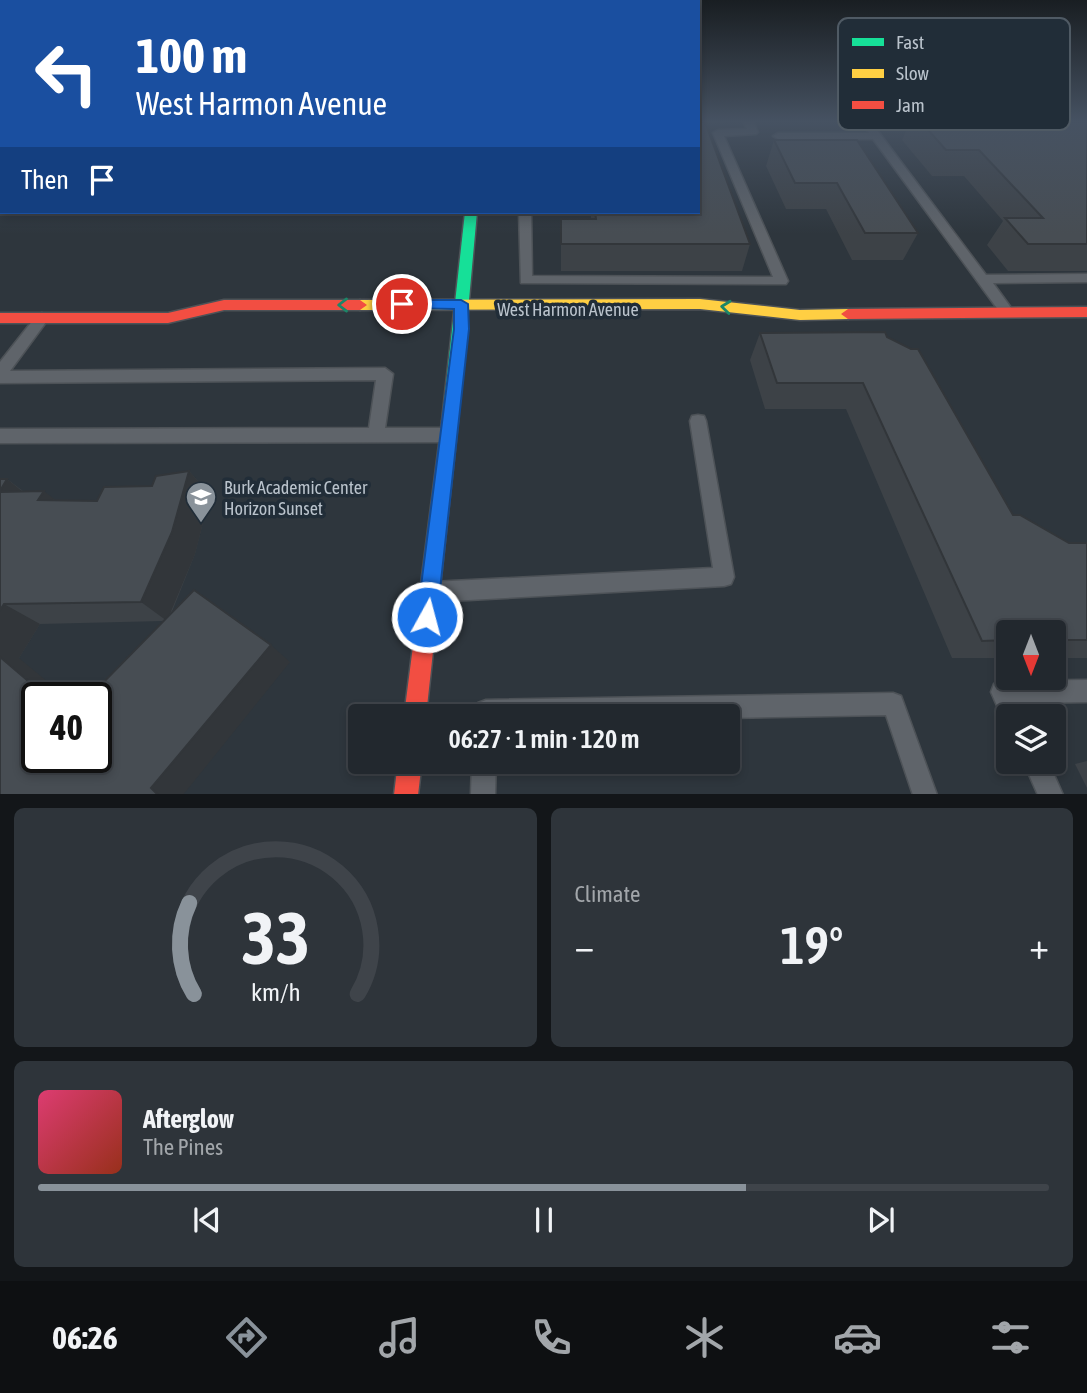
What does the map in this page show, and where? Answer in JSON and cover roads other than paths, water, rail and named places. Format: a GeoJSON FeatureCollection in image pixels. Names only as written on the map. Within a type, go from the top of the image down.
{"type":"FeatureCollection","features":[{"type":"Feature","properties":{"kind":"main road"},"geometry":{"type":"LineString","coordinates":[[416,704],[449,435],[466,329],[461,304],[471,214]]}},
{"type":"Feature","properties":{"kind":"main road","name":"West Harmon Avenue"},"geometry":{"type":"LineString","coordinates":[[0,318],[168,317],[224,305],[700,304],[800,314],[1087,312]]}},
{"type":"Feature","properties":{"kind":"main road","name":"West Harmon Avenue"},"geometry":{"type":"LineString","coordinates":[[733,324],[800,314]]}},
{"type":"Feature","properties":{"kind":"main road","name":"West Harmon Avenue"},"geometry":{"type":"LineString","coordinates":[[168,317],[199,327]]}},
{"type":"Feature","properties":{"kind":"main road"},"geometry":{"type":"LineString","coordinates":[[437,329],[466,329]]}},
{"type":"Feature","properties":{"kind":"main road"},"geometry":{"type":"LineString","coordinates":[[406,794],[408,774]]}},
{"type":"Feature","properties":{"kind":"lane"},"geometry":{"type":"LineString","coordinates":[[525,214],[526,280],[782,281],[729,159]]}},
{"type":"Feature","properties":{"kind":"lane"},"geometry":{"type":"LineString","coordinates":[[893,159],[1007,312]]}},
{"type":"Feature","properties":{"kind":"lane"},"geometry":{"type":"LineString","coordinates":[[982,279],[1087,278]]}},
{"type":"Feature","properties":{"kind":"lane"},"geometry":{"type":"LineString","coordinates":[[0,375],[42,318]]}},
{"type":"Feature","properties":{"kind":"lane"},"geometry":{"type":"LineString","coordinates":[[0,375],[385,374],[376,436]]}},
{"type":"Feature","properties":{"kind":"lane"},"geometry":{"type":"LineString","coordinates":[[430,592],[724,577],[698,421]]}},
{"type":"Feature","properties":{"kind":"lane"},"geometry":{"type":"LineString","coordinates":[[0,436],[449,435]]}},
{"type":"Feature","properties":{"kind":"lane"},"geometry":{"type":"LineString","coordinates":[[1008,704],[1002,692],[1087,691]]}},
{"type":"Feature","properties":{"kind":"lane"},"geometry":{"type":"LineString","coordinates":[[740,707],[893,704],[925,794]]}},
{"type":"Feature","properties":{"kind":"lane"},"geometry":{"type":"LineString","coordinates":[[482,794],[483,774]]}},
{"type":"Feature","properties":{"kind":"lane"},"geometry":{"type":"LineString","coordinates":[[1041,774],[1051,794]]}},
{"type":"Feature","properties":{"kind":"place","name":"Burk Academic Center Horizon Sunset"},"geometry":{"type":"Point","coordinates":[201,524]}}]}
